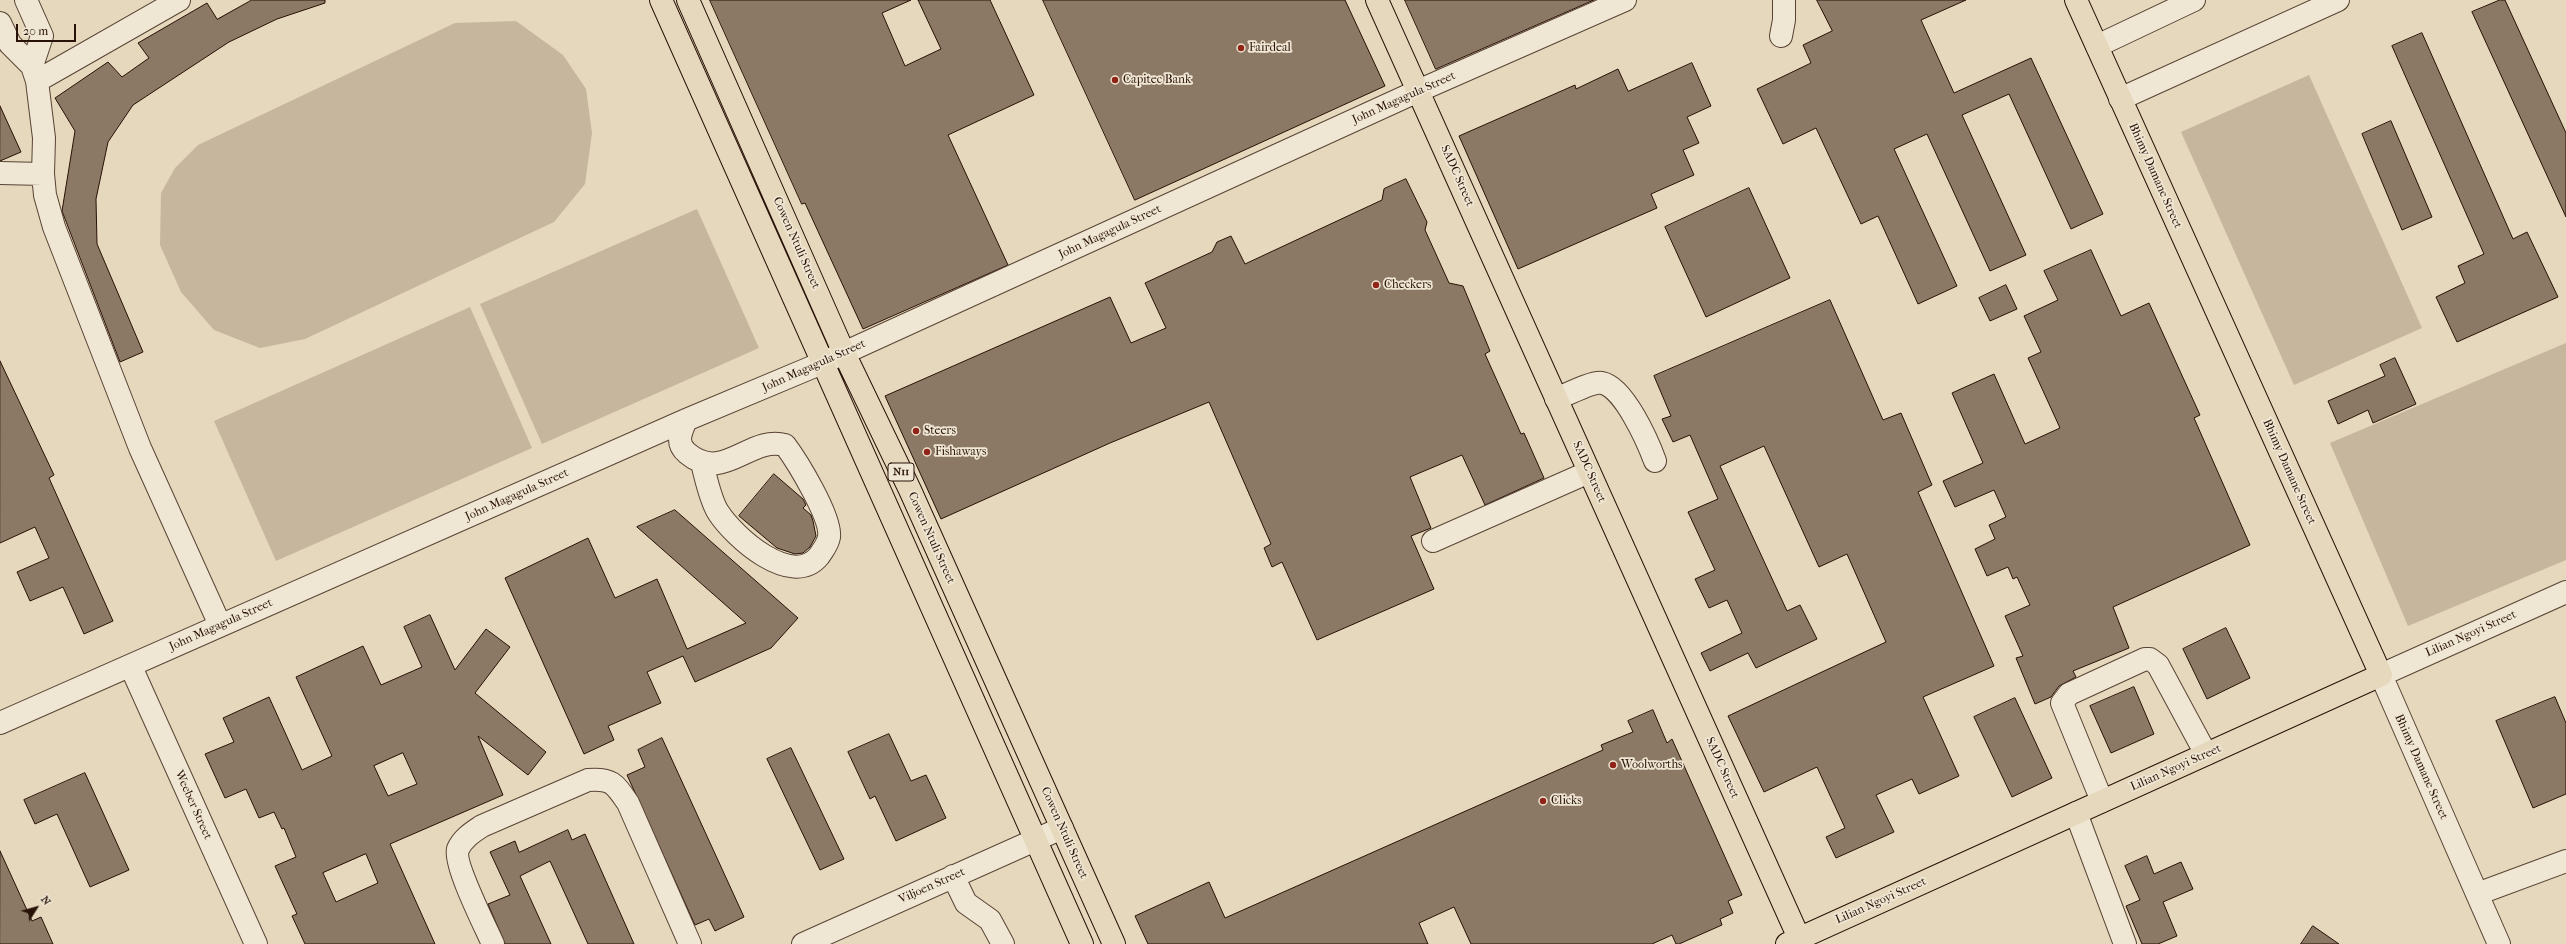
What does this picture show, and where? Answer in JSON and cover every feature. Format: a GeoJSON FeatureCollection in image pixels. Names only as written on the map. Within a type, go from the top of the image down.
{"type":"FeatureCollection","features":[{"type":"Feature","properties":{"kind":"main road","name":"Cowen Ntuli Street"},"geometry":{"type":"LineString","coordinates":[[661,0],[1082,944]]}},
{"type":"Feature","properties":{"kind":"main road","name":"Cowen Ntuli Street"},"geometry":{"type":"LineString","coordinates":[[688,0],[844,353],[910,490],[1114,944]]}},
{"type":"Feature","properties":{"kind":"main road","name":"SADC Street"},"geometry":{"type":"LineString","coordinates":[[1377,0],[1556,399],[1796,942]]}},
{"type":"Feature","properties":{"kind":"main road","name":"Bhimy Damane Street"},"geometry":{"type":"LineString","coordinates":[[2076,0],[2381,675]]}},
{"type":"Feature","properties":{"kind":"main road","name":"Lilian Ngoyi Street"},"geometry":{"type":"LineString","coordinates":[[1796,942],[2102,801],[2381,675]]}},
{"type":"Feature","properties":{"kind":"street"},"geometry":{"type":"LineString","coordinates":[[26,0],[42,36],[34,73],[44,138],[43,174],[45,195],[54,227],[140,448],[220,625]]}},
{"type":"Feature","properties":{"kind":"street"},"geometry":{"type":"LineString","coordinates":[[34,73],[179,0]]}},
{"type":"Feature","properties":{"kind":"street","name":"John Magagula Street"},"geometry":{"type":"LineString","coordinates":[[0,723],[131,667],[220,625],[686,420],[822,363],[1418,91],[1625,0]]}},
{"type":"Feature","properties":{"kind":"street"},"geometry":{"type":"LineString","coordinates":[[1781,36],[1784,20],[1784,0]]}},
{"type":"Feature","properties":{"kind":"street"},"geometry":{"type":"LineString","coordinates":[[2097,46],[2194,0]]}},
{"type":"Feature","properties":{"kind":"street"},"geometry":{"type":"LineString","coordinates":[[2120,99],[2338,0]]}},
{"type":"Feature","properties":{"kind":"street"},"geometry":{"type":"LineString","coordinates":[[0,23],[10,44],[34,73]]}},
{"type":"Feature","properties":{"kind":"street"},"geometry":{"type":"LineString","coordinates":[[0,173],[43,174]]}},
{"type":"Feature","properties":{"kind":"street"},"geometry":{"type":"LineString","coordinates":[[1556,399],[1596,383],[1609,385],[1633,414],[1646,436],[1655,461]]}},
{"type":"Feature","properties":{"kind":"street"},"geometry":{"type":"LineString","coordinates":[[686,420],[679,436],[680,442],[684,450],[702,463],[712,465],[769,444],[784,446],[801,468],[825,518],[829,531],[826,546],[812,562],[799,568],[775,562],[759,552],[718,511],[702,463]]}},
{"type":"Feature","properties":{"kind":"street"},"geometry":{"type":"LineString","coordinates":[[1433,541],[1588,472]]}},
{"type":"Feature","properties":{"kind":"street","name":"Lilian Ngoyi Street"},"geometry":{"type":"LineString","coordinates":[[2381,675],[2566,592]]}},
{"type":"Feature","properties":{"kind":"street"},"geometry":{"type":"LineString","coordinates":[[2102,801],[2062,704],[2069,694],[2076,690],[2145,659],[2150,659],[2158,665],[2206,754]]}},
{"type":"Feature","properties":{"kind":"street","name":"Weeber Street"},"geometry":{"type":"LineString","coordinates":[[131,667],[256,944]]}},
{"type":"Feature","properties":{"kind":"street","name":"Bhimy Damane Street"},"geometry":{"type":"LineString","coordinates":[[2381,675],[2499,944]]}},
{"type":"Feature","properties":{"kind":"street"},"geometry":{"type":"LineString","coordinates":[[494,944],[459,866],[458,850],[468,836],[482,826],[588,780],[604,779],[617,786],[628,803],[690,944]]}},
{"type":"Feature","properties":{"kind":"street"},"geometry":{"type":"LineString","coordinates":[[2076,813],[2125,944]]}},
{"type":"Feature","properties":{"kind":"street","name":"Viljoen Street"},"geometry":{"type":"LineString","coordinates":[[802,944],[1062,828]]}},
{"type":"Feature","properties":{"kind":"street"},"geometry":{"type":"LineString","coordinates":[[2477,894],[2566,861]]}},
{"type":"Feature","properties":{"kind":"street"},"geometry":{"type":"LineString","coordinates":[[953,876],[966,903],[990,920],[1003,944]]}},
{"type":"Feature","properties":{"kind":"shaded area"},"geometry":{"type":"Polygon","coordinates":[[[516,21],[563,55],[586,89],[592,133],[585,184],[554,222],[305,339],[260,348],[214,330],[181,292],[160,245],[161,193],[175,168],[198,145],[455,23],[516,21]]]}},
{"type":"Feature","properties":{"kind":"shaded area"},"geometry":{"type":"Polygon","coordinates":[[[2309,75],[2422,328],[2294,385],[2181,132],[2309,75]]]}},
{"type":"Feature","properties":{"kind":"shaded area"},"geometry":{"type":"Polygon","coordinates":[[[697,209],[759,348],[542,444],[480,304],[697,209]]]}},
{"type":"Feature","properties":{"kind":"shaded area"},"geometry":{"type":"Polygon","coordinates":[[[470,307],[532,448],[276,561],[214,421],[470,307]]]}},
{"type":"Feature","properties":{"kind":"shaded area"},"geometry":{"type":"Polygon","coordinates":[[[2566,343],[2566,560],[2408,626],[2330,443],[2566,343]]]}},
{"type":"Feature","properties":{"kind":"building"},"geometry":{"type":"Polygon","coordinates":[[[252,0],[325,0],[325,3],[277,19],[229,42],[133,105],[108,142],[96,199],[97,244],[143,352],[120,362],[62,211],[75,131],[55,98],[108,62],[122,77],[149,58],[138,43],[207,3],[217,19],[252,0]]]}},
{"type":"Feature","properties":{"kind":"building"},"geometry":{"type":"Polygon","coordinates":[[[710,0],[911,0],[882,13],[905,66],[941,49],[918,0],[990,0],[1034,95],[948,135],[1008,265],[863,329],[805,203],[802,204],[710,0]]]}},
{"type":"Feature","properties":{"kind":"building"},"geometry":{"type":"Polygon","coordinates":[[[1043,0],[1345,0],[1385,86],[1135,200],[1043,0]]]}},
{"type":"Feature","properties":{"kind":"building"},"geometry":{"type":"Polygon","coordinates":[[[1405,0],[1594,0],[1436,69],[1405,0]]]}},
{"type":"Feature","properties":{"kind":"building"},"geometry":{"type":"Polygon","coordinates":[[[1817,0],[1966,0],[1921,20],[1954,93],[2031,58],[2103,214],[2071,229],[2009,94],[1962,115],[2026,255],[1990,271],[1927,134],[1894,149],[1957,286],[1918,304],[1878,216],[1861,224],[1816,128],[1783,144],[1757,89],[1811,63],[1803,45],[1832,31],[1817,0]]]}},
{"type":"Feature","properties":{"kind":"building"},"geometry":{"type":"Polygon","coordinates":[[[2500,0],[2505,0],[2566,133],[2566,217],[2472,12],[2500,0]]]}},
{"type":"Feature","properties":{"kind":"building"},"geometry":{"type":"Polygon","coordinates":[[[2422,33],[2513,239],[2527,232],[2558,297],[2457,342],[2436,297],[2465,283],[2458,266],[2484,254],[2392,46],[2422,33]]]}},
{"type":"Feature","properties":{"kind":"building"},"geometry":{"type":"Polygon","coordinates":[[[1692,63],[1711,106],[1687,117],[1699,143],[1683,150],[1694,175],[1651,194],[1657,208],[1518,269],[1459,136],[1575,85],[1576,89],[1618,69],[1628,91],[1692,63]]]}},
{"type":"Feature","properties":{"kind":"building"},"geometry":{"type":"Polygon","coordinates":[[[0,106],[21,152],[0,161],[0,106]]]}},
{"type":"Feature","properties":{"kind":"building"},"geometry":{"type":"Polygon","coordinates":[[[2391,121],[2432,217],[2402,230],[2362,134],[2391,121]]]}},
{"type":"Feature","properties":{"kind":"building"},"geometry":{"type":"Polygon","coordinates":[[[1406,179],[1427,222],[1425,230],[1449,283],[1463,286],[1490,351],[1485,354],[1521,434],[1524,433],[1544,478],[1485,505],[1462,455],[1410,477],[1431,528],[1411,536],[1434,589],[1317,640],[1282,562],[1272,567],[1264,548],[1271,544],[1209,402],[1110,443],[941,519],[885,396],[1110,297],[1131,343],[1166,328],[1145,283],[1212,252],[1217,242],[1231,236],[1245,264],[1382,200],[1384,189],[1406,179]]]}},
{"type":"Feature","properties":{"kind":"building"},"geometry":{"type":"Polygon","coordinates":[[[1749,188],[1790,278],[1706,317],[1665,227],[1749,188]]]}},
{"type":"Feature","properties":{"kind":"building"},"geometry":{"type":"Polygon","coordinates":[[[2091,250],[2121,316],[2149,303],[2200,415],[2194,418],[2250,545],[2113,607],[2129,648],[2073,671],[2076,677],[2059,686],[2051,697],[2035,704],[2016,658],[2023,656],[2005,616],[2030,605],[2017,577],[2013,579],[2008,567],[1987,576],[1975,549],[1995,539],[1989,525],[2006,517],[1994,490],[1955,507],[1943,481],[1983,463],[1952,393],[1994,374],[2025,444],[2060,428],[2028,358],[2041,352],[2024,316],[2058,300],[2044,271],[2091,250]]]}},
{"type":"Feature","properties":{"kind":"building"},"geometry":{"type":"Polygon","coordinates":[[[2006,285],[2017,309],[1990,321],[1979,298],[2006,285]]]}},
{"type":"Feature","properties":{"kind":"building"},"geometry":{"type":"Polygon","coordinates":[[[1830,300],[1883,420],[1901,413],[1932,485],[1918,492],[1994,666],[1923,697],[1959,776],[1919,794],[1912,779],[1876,795],[1894,832],[1836,858],[1826,837],[1845,828],[1817,767],[1764,792],[1728,716],[1886,642],[1847,554],[1819,567],[1764,446],[1720,466],[1787,611],[1800,605],[1817,639],[1756,668],[1748,653],[1710,671],[1701,653],[1742,633],[1727,600],[1709,608],[1695,579],[1715,570],[1688,512],[1718,499],[1690,435],[1673,442],[1662,419],[1671,416],[1654,376],[1830,300]]]}},
{"type":"Feature","properties":{"kind":"building"},"geometry":{"type":"Polygon","coordinates":[[[2395,358],[2416,404],[2373,423],[2368,410],[2338,424],[2328,401],[2385,376],[2380,365],[2395,358]]]}},
{"type":"Feature","properties":{"kind":"building"},"geometry":{"type":"Polygon","coordinates":[[[0,361],[54,475],[49,478],[113,621],[84,634],[63,587],[30,601],[17,572],[49,558],[35,527],[0,543],[0,361]]]}},
{"type":"Feature","properties":{"kind":"building"},"geometry":{"type":"Polygon","coordinates":[[[774,474],[803,499],[806,505],[803,508],[811,515],[816,536],[810,547],[803,553],[795,554],[777,548],[739,516],[774,474]]]}},
{"type":"Feature","properties":{"kind":"building"},"geometry":{"type":"Polygon","coordinates":[[[675,510],[798,618],[771,648],[695,682],[683,656],[647,672],[661,703],[608,726],[614,740],[584,754],[505,578],[588,538],[615,598],[657,579],[687,649],[746,623],[637,527],[675,510]]]}},
{"type":"Feature","properties":{"kind":"building"},"geometry":{"type":"Polygon","coordinates":[[[430,615],[455,670],[486,629],[510,647],[475,693],[546,752],[528,775],[478,736],[503,795],[390,844],[435,944],[305,944],[292,916],[297,914],[275,866],[296,857],[284,828],[282,829],[274,812],[259,818],[246,789],[225,798],[205,754],[234,742],[223,718],[269,697],[302,770],[332,756],[296,677],[363,646],[381,685],[422,667],[404,627],[430,615]],[[403,753],[374,766],[388,796],[417,784],[403,753]],[[366,854],[323,873],[336,902],[378,883],[366,854]]]}},
{"type":"Feature","properties":{"kind":"building"},"geometry":{"type":"Polygon","coordinates":[[[2226,628],[2250,678],[2207,699],[2183,649],[2226,628]]]}},
{"type":"Feature","properties":{"kind":"building"},"geometry":{"type":"Polygon","coordinates":[[[2134,687],[2154,734],[2111,753],[2090,706],[2134,687]]]}},
{"type":"Feature","properties":{"kind":"building"},"geometry":{"type":"Polygon","coordinates":[[[2555,697],[2566,723],[2566,794],[2533,808],[2496,721],[2555,697]]]}},
{"type":"Feature","properties":{"kind":"building"},"geometry":{"type":"Polygon","coordinates":[[[2015,698],[2052,778],[2012,797],[1974,717],[2015,698]]]}},
{"type":"Feature","properties":{"kind":"building"},"geometry":{"type":"Polygon","coordinates":[[[1653,710],[1667,743],[1672,739],[1742,895],[1728,901],[1733,913],[1720,919],[1722,925],[1679,944],[1676,944],[1672,935],[1652,944],[1471,944],[1454,907],[1419,923],[1428,944],[1148,944],[1135,916],[1209,882],[1225,918],[1603,750],[1601,745],[1633,732],[1628,721],[1653,710]]]}},
{"type":"Feature","properties":{"kind":"building"},"geometry":{"type":"Polygon","coordinates":[[[889,734],[911,781],[926,775],[946,818],[896,841],[875,796],[870,799],[848,752],[889,734]]]}},
{"type":"Feature","properties":{"kind":"building"},"geometry":{"type":"Polygon","coordinates":[[[662,738],[744,917],[715,931],[709,919],[695,925],[627,775],[645,767],[638,750],[662,738]]]}},
{"type":"Feature","properties":{"kind":"building"},"geometry":{"type":"Polygon","coordinates":[[[791,748],[844,859],[820,870],[767,759],[791,748]]]}},
{"type":"Feature","properties":{"kind":"building"},"geometry":{"type":"Polygon","coordinates":[[[85,773],[129,870],[90,887],[57,814],[35,824],[24,800],[85,773]]]}},
{"type":"Feature","properties":{"kind":"building"},"geometry":{"type":"Polygon","coordinates":[[[568,830],[572,840],[585,834],[634,944],[588,944],[550,861],[520,876],[551,944],[505,944],[488,904],[510,895],[490,852],[515,841],[519,852],[568,830]]]}},
{"type":"Feature","properties":{"kind":"building"},"geometry":{"type":"Polygon","coordinates":[[[0,851],[32,921],[41,917],[53,944],[0,944],[0,851]]]}},
{"type":"Feature","properties":{"kind":"building"},"geometry":{"type":"Polygon","coordinates":[[[2147,856],[2154,874],[2181,862],[2193,889],[2163,902],[2177,936],[2158,944],[2142,944],[2126,906],[2140,900],[2125,866],[2147,856]]]}},
{"type":"Feature","properties":{"kind":"building"},"geometry":{"type":"Polygon","coordinates":[[[2313,926],[2339,944],[2301,944],[2313,926]]]}},
{"type":"Feature","properties":{"kind":"place","name":"Fairdeal"},"geometry":{"type":"Point","coordinates":[1241,48]}},
{"type":"Feature","properties":{"kind":"place","name":"Capitec Bank"},"geometry":{"type":"Point","coordinates":[1115,80]}},
{"type":"Feature","properties":{"kind":"place","name":"Checkers"},"geometry":{"type":"Point","coordinates":[1376,285]}},
{"type":"Feature","properties":{"kind":"place","name":"Steers"},"geometry":{"type":"Point","coordinates":[916,431]}},
{"type":"Feature","properties":{"kind":"place","name":"Fishaways"},"geometry":{"type":"Point","coordinates":[927,452]}},
{"type":"Feature","properties":{"kind":"place","name":"Woolworths"},"geometry":{"type":"Point","coordinates":[1613,765]}},
{"type":"Feature","properties":{"kind":"place","name":"Clicks"},"geometry":{"type":"Point","coordinates":[1543,801]}}]}
